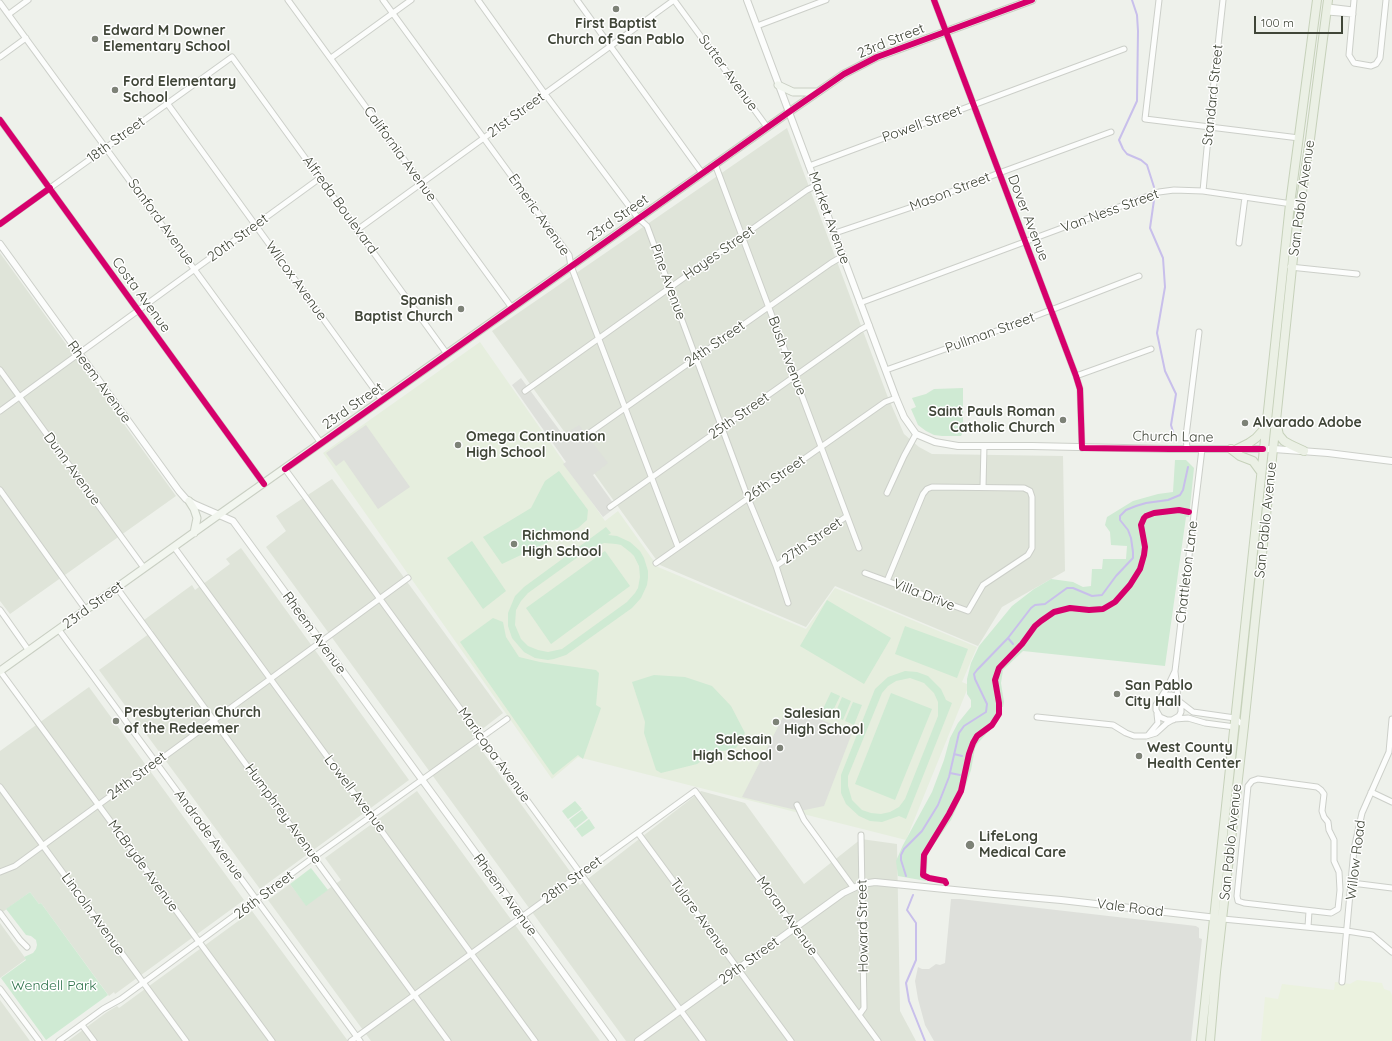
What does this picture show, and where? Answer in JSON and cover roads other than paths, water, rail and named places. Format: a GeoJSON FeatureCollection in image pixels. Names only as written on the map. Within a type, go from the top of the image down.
{"type":"FeatureCollection","features":[{"type":"Feature","properties":{"kind":"main road","name":"23rd Street"},"geometry":{"type":"LineString","coordinates":[[0,671],[638,218],[844,74],[868,61],[1032,0]]}},
{"type":"Feature","properties":{"kind":"main road","name":"San Pablo Avenue"},"geometry":{"type":"LineString","coordinates":[[1202,1040],[1213,918],[1283,266],[1317,0]]}},
{"type":"Feature","properties":{"kind":"main road","name":"San Pablo Avenue"},"geometry":{"type":"LineString","coordinates":[[1210,1041],[1216,972],[1274,449],[1292,267],[1328,6]]}},
{"type":"Feature","properties":{"kind":"main road"},"geometry":{"type":"LineString","coordinates":[[778,85],[793,92],[818,92]]}},
{"type":"Feature","properties":{"kind":"main road"},"geometry":{"type":"LineString","coordinates":[[1297,153],[1299,160],[1297,176],[1299,179],[1303,179]]}},
{"type":"Feature","properties":{"kind":"main road"},"geometry":{"type":"LineString","coordinates":[[1274,348],[1277,352],[1275,379],[1280,386]]}},
{"type":"Feature","properties":{"kind":"main road"},"geometry":{"type":"LineString","coordinates":[[1276,423],[1279,435],[1284,440],[1304,451]]}},
{"type":"Feature","properties":{"kind":"main road"},"geometry":{"type":"LineString","coordinates":[[1261,472],[1253,462],[1240,456],[1234,449],[1249,443],[1266,427]]}},
{"type":"Feature","properties":{"kind":"main road"},"geometry":{"type":"LineString","coordinates":[[189,501],[197,518],[194,533]]}},
{"type":"Feature","properties":{"kind":"main road"},"geometry":{"type":"LineString","coordinates":[[1254,534],[1258,536],[1257,562],[1258,567],[1261,569]]}},
{"type":"Feature","properties":{"kind":"street"},"geometry":{"type":"LineString","coordinates":[[9,14],[28,0]]}},
{"type":"Feature","properties":{"kind":"street","name":"California Avenue"},"geometry":{"type":"LineString","coordinates":[[288,0],[512,308]]}},
{"type":"Feature","properties":{"kind":"street","name":"Emeric Avenue"},"geometry":{"type":"LineString","coordinates":[[383,0],[569,255],[571,266],[678,547]]}},
{"type":"Feature","properties":{"kind":"street"},"geometry":{"type":"LineString","coordinates":[[330,58],[411,0]]}},
{"type":"Feature","properties":{"kind":"street","name":"Pine Avenue"},"geometry":{"type":"LineString","coordinates":[[478,0],[545,94],[638,218],[647,226],[748,498],[776,566],[788,603]]}},
{"type":"Feature","properties":{"kind":"street"},"geometry":{"type":"LineString","coordinates":[[577,0],[702,173]]}},
{"type":"Feature","properties":{"kind":"street","name":"21st Street"},"geometry":{"type":"LineString","coordinates":[[357,230],[674,0]]}},
{"type":"Feature","properties":{"kind":"street","name":"Sutter Avenue"},"geometry":{"type":"LineString","coordinates":[[674,0],[767,127]]}},
{"type":"Feature","properties":{"kind":"street","name":"Market Avenue"},"geometry":{"type":"LineString","coordinates":[[747,0],[896,398],[904,417],[916,434]]}},
{"type":"Feature","properties":{"kind":"street"},"geometry":{"type":"LineString","coordinates":[[757,26],[826,0]]}},
{"type":"Feature","properties":{"kind":"street","name":"Dover Avenue"},"geometry":{"type":"LineString","coordinates":[[934,0],[1024,242],[1076,376],[1080,390],[1082,448]]}},
{"type":"Feature","properties":{"kind":"street"},"geometry":{"type":"LineString","coordinates":[[1158,0],[1145,119],[1299,138]]}},
{"type":"Feature","properties":{"kind":"street","name":"Standard Street"},"geometry":{"type":"LineString","coordinates":[[1203,191],[1208,127],[1223,0]]}},
{"type":"Feature","properties":{"kind":"street"},"geometry":{"type":"LineString","coordinates":[[1354,0],[1349,58],[1356,64],[1372,66],[1378,62],[1380,56],[1386,0]]}},
{"type":"Feature","properties":{"kind":"street","name":"Sanford Avenue"},"geometry":{"type":"LineString","coordinates":[[0,3],[321,443]]}},
{"type":"Feature","properties":{"kind":"street"},"geometry":{"type":"LineString","coordinates":[[1328,6],[1353,12]]}},
{"type":"Feature","properties":{"kind":"street"},"geometry":{"type":"LineString","coordinates":[[0,57],[26,38]]}},
{"type":"Feature","properties":{"kind":"street","name":"Powell Street"},"geometry":{"type":"LineString","coordinates":[[809,166],[1124,50]]}},
{"type":"Feature","properties":{"kind":"street","name":"18th Street"},"geometry":{"type":"LineString","coordinates":[[0,224],[232,57]]}},
{"type":"Feature","properties":{"kind":"street","name":"Alfreda Boulevard"},"geometry":{"type":"LineString","coordinates":[[232,57],[447,354]]}},
{"type":"Feature","properties":{"kind":"street","name":"Wilcox Avenue"},"geometry":{"type":"LineString","coordinates":[[167,103],[382,400]]}},
{"type":"Feature","properties":{"kind":"street","name":"Costa Avenue"},"geometry":{"type":"LineString","coordinates":[[0,120],[264,484]]}},
{"type":"Feature","properties":{"kind":"street","name":"Mason Street"},"geometry":{"type":"LineString","coordinates":[[834,233],[915,206],[1110,132]]}},
{"type":"Feature","properties":{"kind":"street","name":"Bush Avenue"},"geometry":{"type":"LineString","coordinates":[[715,164],[859,548]]}},
{"type":"Feature","properties":{"kind":"street","name":"20th Street"},"geometry":{"type":"LineString","coordinates":[[0,411],[320,178]]}},
{"type":"Feature","properties":{"kind":"street","name":"Hayes Street"},"geometry":{"type":"LineString","coordinates":[[525,391],[807,190],[817,185]]}},
{"type":"Feature","properties":{"kind":"street","name":"Van Ness Street"},"geometry":{"type":"LineString","coordinates":[[860,302],[1159,192],[1174,190],[1203,191],[1300,205]]}},
{"type":"Feature","properties":{"kind":"street"},"geometry":{"type":"LineString","coordinates":[[1239,243],[1245,197]]}},
{"type":"Feature","properties":{"kind":"street","name":"Rheem Avenue"},"geometry":{"type":"LineString","coordinates":[[0,244],[179,492],[189,501],[219,516],[233,521],[613,1041]]}},
{"type":"Feature","properties":{"kind":"street","name":"24th Street"},"geometry":{"type":"LineString","coordinates":[[588,434],[769,306],[843,256]]}},
{"type":"Feature","properties":{"kind":"street"},"geometry":{"type":"LineString","coordinates":[[1283,266],[1357,274]]}},
{"type":"Feature","properties":{"kind":"street","name":"Pullman Street"},"geometry":{"type":"LineString","coordinates":[[886,370],[999,330],[1139,276]]}},
{"type":"Feature","properties":{"kind":"street","name":"25th Street"},"geometry":{"type":"LineString","coordinates":[[610,507],[869,325]]}},
{"type":"Feature","properties":{"kind":"street"},"geometry":{"type":"LineString","coordinates":[[1187,449],[1186,436],[1199,332]]}},
{"type":"Feature","properties":{"kind":"street"},"geometry":{"type":"LineString","coordinates":[[1076,376],[1151,349]]}},
{"type":"Feature","properties":{"kind":"street","name":"Dunn Avenue"},"geometry":{"type":"LineString","coordinates":[[0,370],[144,568]]}},
{"type":"Feature","properties":{"kind":"street","name":"26th Street"},"geometry":{"type":"LineString","coordinates":[[656,562],[885,402],[896,398]]}},
{"type":"Feature","properties":{"kind":"street"},"geometry":{"type":"LineString","coordinates":[[887,493],[916,434]]}},
{"type":"Feature","properties":{"kind":"street","name":"Church Lane"},"geometry":{"type":"LineString","coordinates":[[916,434],[935,442],[958,446],[1274,449],[1392,461]]}},
{"type":"Feature","properties":{"kind":"street"},"geometry":{"type":"LineString","coordinates":[[983,487],[984,446]]}},
{"type":"Feature","properties":{"kind":"street","name":"Chattleton Lane"},"geometry":{"type":"LineString","coordinates":[[1178,700],[1174,671],[1202,449]]}},
{"type":"Feature","properties":{"kind":"street","name":"Maricopa Avenue"},"geometry":{"type":"LineString","coordinates":[[285,469],[703,1041]]}},
{"type":"Feature","properties":{"kind":"street","name":"Villa Drive"},"geometry":{"type":"LineString","coordinates":[[932,487],[983,487],[1024,488],[1030,491],[1032,497],[1032,548],[1028,555],[983,585],[968,611],[887,580],[923,494],[927,489],[932,487]]}},
{"type":"Feature","properties":{"kind":"street"},"geometry":{"type":"LineString","coordinates":[[0,490],[86,610]]}},
{"type":"Feature","properties":{"kind":"street","name":"27th Street"},"geometry":{"type":"LineString","coordinates":[[776,566],[847,516]]}},
{"type":"Feature","properties":{"kind":"street","name":"Lowell Avenue"},"geometry":{"type":"LineString","coordinates":[[174,547],[536,1041]]}},
{"type":"Feature","properties":{"kind":"street"},"geometry":{"type":"LineString","coordinates":[[865,573],[887,580]]}},
{"type":"Feature","properties":{"kind":"street","name":"24th Street"},"geometry":{"type":"LineString","coordinates":[[0,872],[15,866],[408,578]]}},
{"type":"Feature","properties":{"kind":"street","name":"Humphrey Avenue"},"geometry":{"type":"LineString","coordinates":[[117,588],[448,1041]]}},
{"type":"Feature","properties":{"kind":"street"},"geometry":{"type":"LineString","coordinates":[[0,610],[29,651]]}},
{"type":"Feature","properties":{"kind":"street","name":"Andrade Avenue"},"geometry":{"type":"LineString","coordinates":[[58,630],[358,1039]]}},
{"type":"Feature","properties":{"kind":"street","name":"McBryde Avenue"},"geometry":{"type":"LineString","coordinates":[[0,671],[272,1041]]}},
{"type":"Feature","properties":{"kind":"street","name":"Chattleton Lane"},"geometry":{"type":"LineString","coordinates":[[1163,695],[1174,671]]}},
{"type":"Feature","properties":{"kind":"street"},"geometry":{"type":"LineString","coordinates":[[1146,736],[1156,727],[1158,723],[1156,706],[1159,698],[1163,695],[1171,695],[1193,712],[1235,718],[1244,726]]}},
{"type":"Feature","properties":{"kind":"street"},"geometry":{"type":"LineString","coordinates":[[1037,717],[1113,725],[1134,736],[1146,736],[1156,733],[1178,716],[1181,712],[1181,708],[1178,700]]}},
{"type":"Feature","properties":{"kind":"street"},"geometry":{"type":"LineString","coordinates":[[1157,714],[1164,720],[1188,718],[1205,723],[1234,728],[1244,726]]}},
{"type":"Feature","properties":{"kind":"street","name":"26th Street"},"geometry":{"type":"LineString","coordinates":[[59,1041],[121,999],[314,857],[507,719]]}},
{"type":"Feature","properties":{"kind":"street","name":"Willow Road"},"geometry":{"type":"LineString","coordinates":[[1342,982],[1354,849],[1362,813],[1389,752],[1392,719]]}},
{"type":"Feature","properties":{"kind":"street"},"geometry":{"type":"LineString","coordinates":[[1258,779],[1317,787],[1324,794],[1322,811],[1328,822],[1329,830],[1334,840],[1334,861],[1339,872],[1340,896],[1338,909],[1331,913],[1309,911],[1238,901],[1237,896],[1248,786],[1252,781],[1258,779]]}},
{"type":"Feature","properties":{"kind":"street","name":"Lincoln Avenue"},"geometry":{"type":"LineString","coordinates":[[0,787],[186,1041]]}},
{"type":"Feature","properties":{"kind":"street","name":"28th Street"},"geometry":{"type":"LineString","coordinates":[[351,1041],[358,1039],[414,994],[695,791]]}},
{"type":"Feature","properties":{"kind":"street","name":"Moran Avenue"},"geometry":{"type":"LineString","coordinates":[[695,791],[878,1041]]}},
{"type":"Feature","properties":{"kind":"street"},"geometry":{"type":"LineString","coordinates":[[1371,792],[1392,802]]}},
{"type":"Feature","properties":{"kind":"street"},"geometry":{"type":"LineString","coordinates":[[797,805],[804,820],[853,888]]}},
{"type":"Feature","properties":{"kind":"street","name":"Tulare Avenue"},"geometry":{"type":"LineString","coordinates":[[638,833],[791,1041]]}},
{"type":"Feature","properties":{"kind":"street","name":"Howard Street"},"geometry":{"type":"LineString","coordinates":[[859,1015],[864,1008],[861,835]]}},
{"type":"Feature","properties":{"kind":"street","name":"Vale Road"},"geometry":{"type":"LineString","coordinates":[[862,884],[875,882],[1061,900],[1213,918],[1347,931],[1372,935],[1392,952]]}},
{"type":"Feature","properties":{"kind":"street"},"geometry":{"type":"LineString","coordinates":[[1352,883],[1392,888]]}},
{"type":"Feature","properties":{"kind":"street","name":"29th Street"},"geometry":{"type":"LineString","coordinates":[[638,1041],[842,893],[862,884]]}},
{"type":"Feature","properties":{"kind":"street"},"geometry":{"type":"LineString","coordinates":[[1308,927],[1309,911]]}},
{"type":"Feature","properties":{"kind":"street"},"geometry":{"type":"LineString","coordinates":[[0,913],[27,947]]}},
{"type":"Feature","properties":{"kind":"street"},"geometry":{"type":"LineString","coordinates":[[0,989],[39,1041]]}},
{"type":"Feature","properties":{"kind":"street"},"geometry":{"type":"LineString","coordinates":[[82,1025],[94,1041]]}},
{"type":"Feature","properties":{"kind":"waterway"},"geometry":{"type":"LineString","coordinates":[[1132,0],[1137,15],[1138,31],[1137,101],[1119,140],[1127,154],[1141,160],[1147,165],[1154,187]]}},
{"type":"Feature","properties":{"kind":"waterway"},"geometry":{"type":"LineString","coordinates":[[1154,200],[1150,228],[1163,258],[1165,287],[1157,333],[1165,371],[1176,394],[1171,425],[1174,435]]}},
{"type":"Feature","properties":{"kind":"waterway"},"geometry":{"type":"LineString","coordinates":[[906,876],[901,855],[904,849],[922,831],[938,805],[949,777],[959,733],[964,726],[986,712],[987,704],[974,674],[1008,638],[1035,605],[1045,604],[1067,588],[1073,588],[1092,596],[1102,595],[1116,576],[1133,558],[1131,538],[1128,530],[1120,520],[1120,516],[1126,510],[1136,506],[1168,500],[1180,495],[1183,490],[1188,467]]}},
{"type":"Feature","properties":{"kind":"waterway"},"geometry":{"type":"LineString","coordinates":[[1008,638],[1013,644]]}},
{"type":"Feature","properties":{"kind":"waterway"},"geometry":{"type":"LineString","coordinates":[[954,754],[962,756]]}},
{"type":"Feature","properties":{"kind":"waterway"},"geometry":{"type":"LineString","coordinates":[[950,773],[960,775]]}},
{"type":"Feature","properties":{"kind":"waterway"},"geometry":{"type":"LineString","coordinates":[[913,895],[907,910],[916,923],[916,960],[906,983],[909,1001],[925,1041]]}},
{"type":"Feature","properties":{"kind":"place","name":"First Baptist Church of San Pablo"},"geometry":{"type":"Point","coordinates":[616,9]}},
{"type":"Feature","properties":{"kind":"place","name":"Edward M Downer Elementary School"},"geometry":{"type":"Point","coordinates":[95,39]}},
{"type":"Feature","properties":{"kind":"place","name":"Ford Elementary School"},"geometry":{"type":"Point","coordinates":[115,90]}},
{"type":"Feature","properties":{"kind":"place","name":"Spanish Baptist Church"},"geometry":{"type":"Point","coordinates":[461,309]}},
{"type":"Feature","properties":{"kind":"place","name":"Saint Pauls Roman Catholic Church"},"geometry":{"type":"Point","coordinates":[1063,420]}},
{"type":"Feature","properties":{"kind":"place","name":"Alvarado Adobe"},"geometry":{"type":"Point","coordinates":[1245,423]}},
{"type":"Feature","properties":{"kind":"place","name":"Omega Continuation High School"},"geometry":{"type":"Point","coordinates":[458,445]}},
{"type":"Feature","properties":{"kind":"place","name":"Richmond High School"},"geometry":{"type":"Point","coordinates":[514,544]}},
{"type":"Feature","properties":{"kind":"place","name":"San Pablo City Hall"},"geometry":{"type":"Point","coordinates":[1117,694]}},
{"type":"Feature","properties":{"kind":"place","name":"Presbyterian Church of the Redeemer"},"geometry":{"type":"Point","coordinates":[116,721]}},
{"type":"Feature","properties":{"kind":"place","name":"Salesian High School"},"geometry":{"type":"Point","coordinates":[776,722]}},
{"type":"Feature","properties":{"kind":"place","name":"Salesain High School"},"geometry":{"type":"Point","coordinates":[780,748]}},
{"type":"Feature","properties":{"kind":"place","name":"West County Health Center"},"geometry":{"type":"Point","coordinates":[1139,756]}},
{"type":"Feature","properties":{"kind":"place","name":"LifeLong Medical Care"},"geometry":{"type":"Point","coordinates":[970,845]}},
{"type":"Feature","properties":{"kind":"park label","name":"Wendell Park"},"geometry":{"type":"Point","coordinates":[54,986]}}]}
